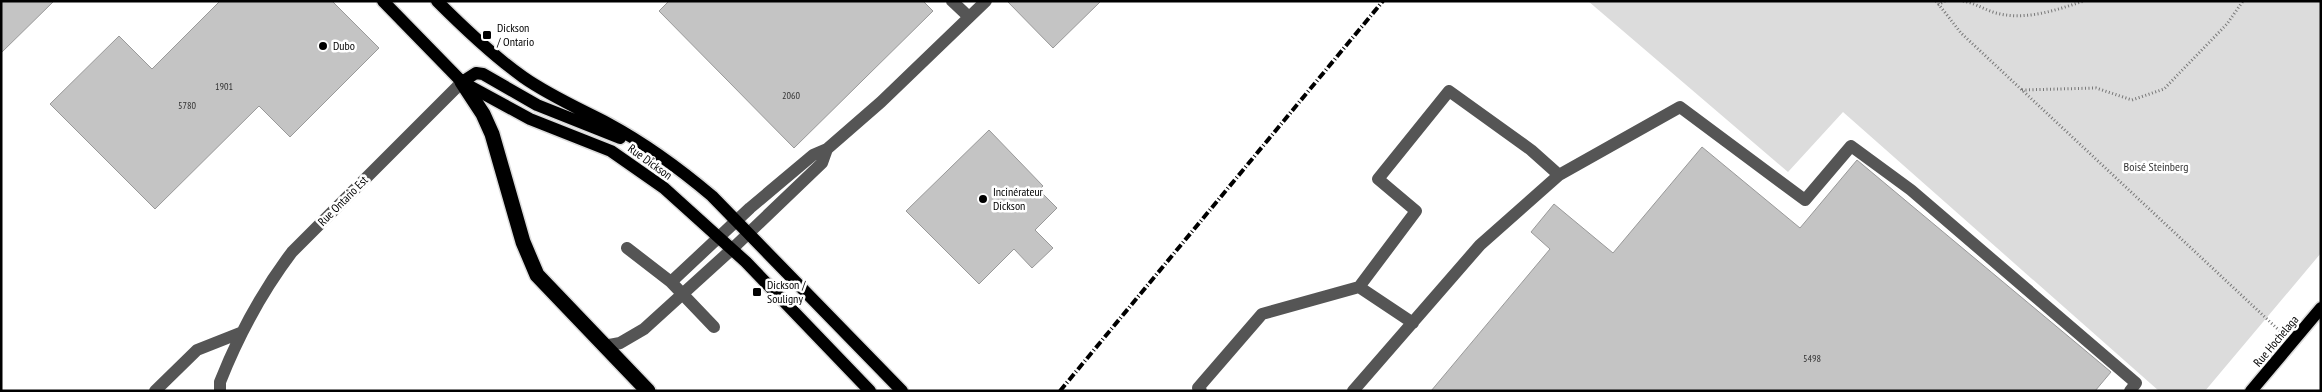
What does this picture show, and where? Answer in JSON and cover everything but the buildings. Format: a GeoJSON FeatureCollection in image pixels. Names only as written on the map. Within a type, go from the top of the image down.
{"type":"FeatureCollection","features":[{"type":"Feature","properties":{"kind":"highway"},"geometry":{"type":"LineString","coordinates":[[462,82],[483,114],[492,134],[523,242],[537,275],[648,391]]}},
{"type":"Feature","properties":{"kind":"main road","name":"Rue Dickson"},"geometry":{"type":"LineString","coordinates":[[382,1],[462,82],[503,106],[593,143],[627,161],[664,188],[719,238],[870,391]]}},
{"type":"Feature","properties":{"kind":"main road","name":"Rue Dickson"},"geometry":{"type":"LineString","coordinates":[[437,1],[492,53],[523,77],[551,95],[608,124],[650,150],[692,180],[748,234],[902,391]]}},
{"type":"Feature","properties":{"kind":"main road"},"geometry":{"type":"LineString","coordinates":[[462,82],[476,73],[483,74],[537,105],[650,150]]}},
{"type":"Feature","properties":{"kind":"main road","name":"Rue Hochelaga"},"geometry":{"type":"LineString","coordinates":[[2251,391],[2321,308]]}},
{"type":"Feature","properties":{"kind":"street"},"geometry":{"type":"LineString","coordinates":[[952,1],[969,17]]}},
{"type":"Feature","properties":{"kind":"street"},"geometry":{"type":"LineString","coordinates":[[672,282],[736,222],[813,155],[827,150],[881,102],[986,1]]}},
{"type":"Feature","properties":{"kind":"street","name":"Rue Ontario Est"},"geometry":{"type":"LineString","coordinates":[[220,391],[220,382],[240,333],[272,279],[292,252],[462,82]]}},
{"type":"Feature","properties":{"kind":"street"},"geometry":{"type":"LineString","coordinates":[[1201,391],[1198,388],[1262,314],[1359,287],[1416,211],[1378,179],[1449,91],[1531,150],[1559,175]]}},
{"type":"Feature","properties":{"kind":"street"},"geometry":{"type":"LineString","coordinates":[[1353,391],[1480,245],[1559,175],[1680,107],[1805,200],[1851,146],[1911,190],[2136,383],[2130,391]]}},
{"type":"Feature","properties":{"kind":"street"},"geometry":{"type":"LineString","coordinates":[[604,346],[620,343],[633,336],[684,294],[822,163],[827,150]]}},
{"type":"Feature","properties":{"kind":"street"},"geometry":{"type":"LineString","coordinates":[[627,248],[672,282],[714,327]]}},
{"type":"Feature","properties":{"kind":"street"},"geometry":{"type":"LineString","coordinates":[[1359,287],[1413,323]]}},
{"type":"Feature","properties":{"kind":"street"},"geometry":{"type":"LineString","coordinates":[[155,391],[197,350],[240,333]]}},
{"type":"Feature","properties":{"kind":"path"},"geometry":{"type":"LineString","coordinates":[[1945,1],[1937,3],[1962,33],[2292,342]]}},
{"type":"Feature","properties":{"kind":"path"},"geometry":{"type":"LineString","coordinates":[[1963,1],[1974,3],[1994,13],[2028,16],[2084,1]]}},
{"type":"Feature","properties":{"kind":"path"},"geometry":{"type":"LineString","coordinates":[[2022,90],[2096,88],[2132,100],[2164,88],[2227,24],[2243,1]]}},
{"type":"Feature","properties":{"kind":"green space","name":"Boisé Steinberg"},"geometry":{"type":"Polygon","coordinates":[[[1588,1],[2321,1],[2321,253],[2205,391],[2159,391],[1843,112],[1788,172],[1588,1]]]}},
{"type":"Feature","properties":{"kind":"railway"},"geometry":{"type":"LineString","coordinates":[[1060,391],[1383,1]]}},
{"type":"Feature","properties":{"kind":"place","name":"Dickson / Ontario"},"geometry":{"type":"Point","coordinates":[487,35]}},
{"type":"Feature","properties":{"kind":"place","name":"Dubo"},"geometry":{"type":"Point","coordinates":[323,46]}},
{"type":"Feature","properties":{"kind":"place","name":"Incinérateur Dickson"},"geometry":{"type":"Point","coordinates":[983,199]}},
{"type":"Feature","properties":{"kind":"place","name":"Dickson / Souligny"},"geometry":{"type":"Point","coordinates":[757,292]}}]}
